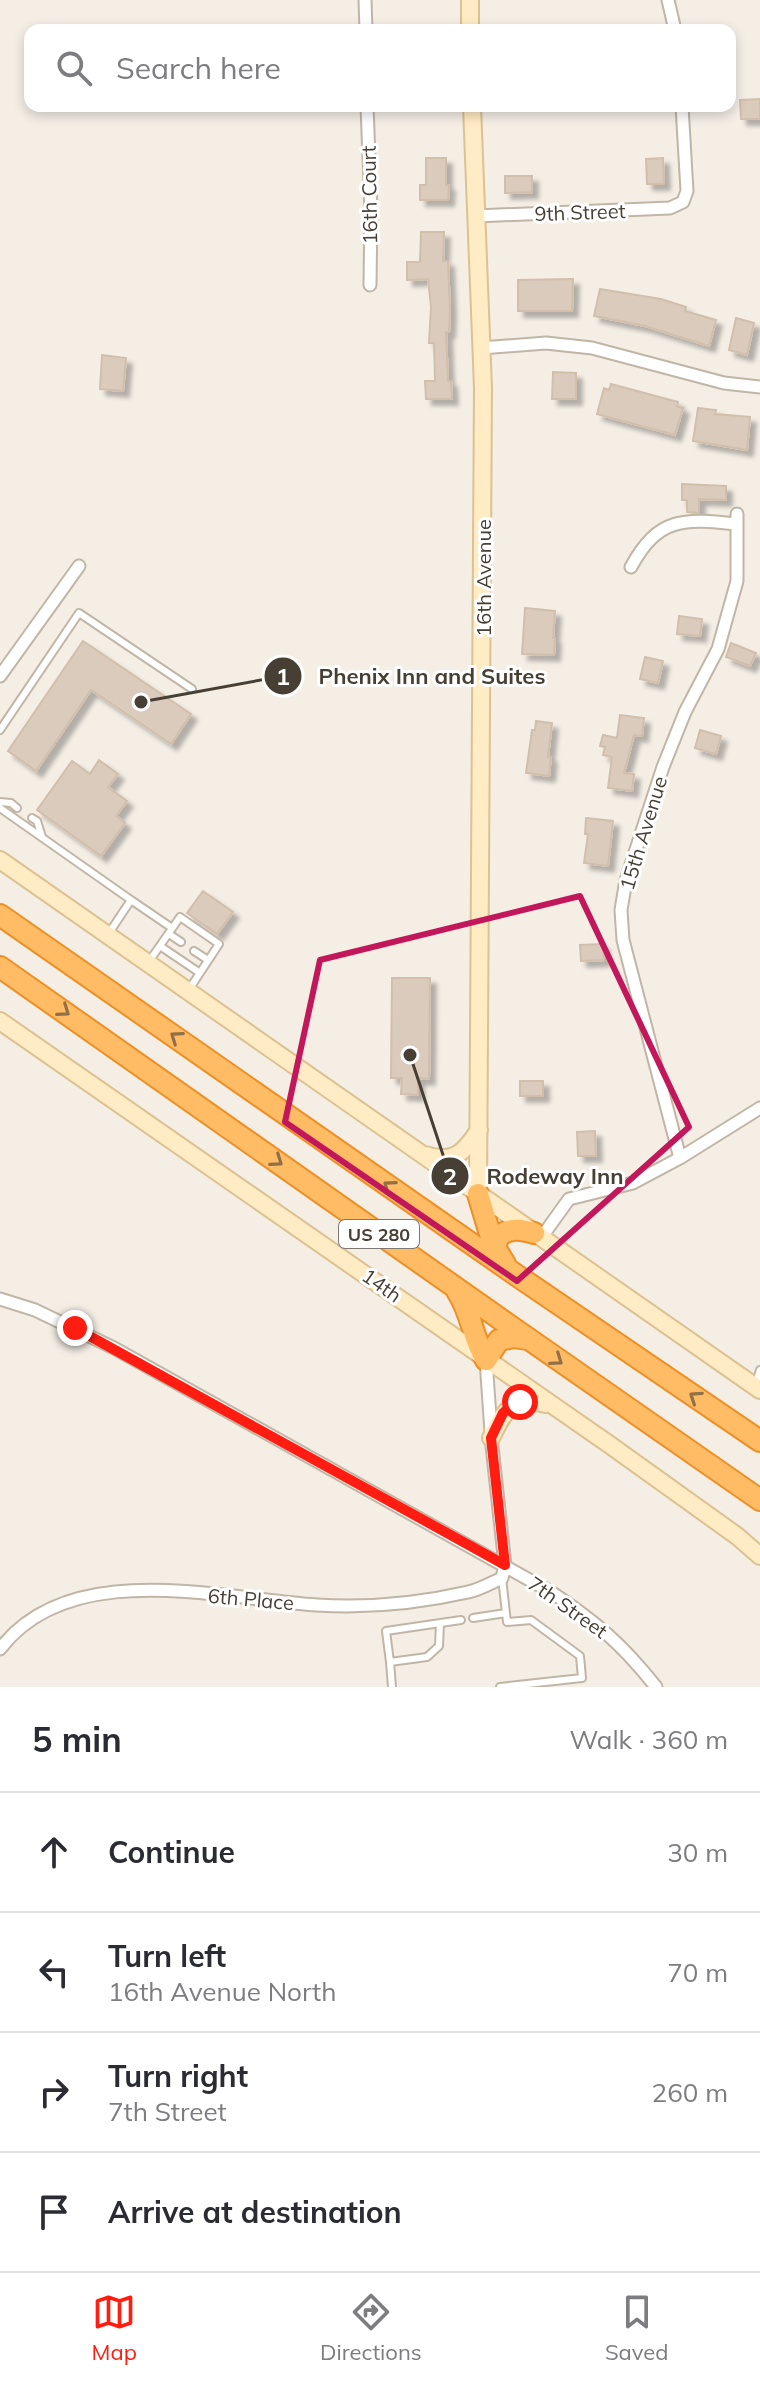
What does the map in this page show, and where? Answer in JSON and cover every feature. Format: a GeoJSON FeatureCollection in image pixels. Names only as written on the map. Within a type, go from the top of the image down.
{"type":"FeatureCollection","features":[{"type":"Feature","properties":{"kind":"highway","name":"US 280"},"geometry":{"type":"LineString","coordinates":[[0,915],[510,1271],[760,1441]]}},
{"type":"Feature","properties":{"kind":"highway","name":"US 280"},"geometry":{"type":"LineString","coordinates":[[0,967],[760,1500]]}},
{"type":"Feature","properties":{"kind":"highway"},"geometry":{"type":"LineString","coordinates":[[435,1218],[456,1224],[464,1222],[478,1194]]}},
{"type":"Feature","properties":{"kind":"highway"},"geometry":{"type":"LineString","coordinates":[[478,1194],[495,1249],[510,1271]]}},
{"type":"Feature","properties":{"kind":"highway"},"geometry":{"type":"LineString","coordinates":[[495,1249],[498,1237],[507,1231],[523,1230],[538,1236]]}},
{"type":"Feature","properties":{"kind":"highway"},"geometry":{"type":"LineString","coordinates":[[455,1288],[466,1304],[477,1344],[486,1360],[499,1340],[514,1337],[530,1341]]}},
{"type":"Feature","properties":{"kind":"street"},"geometry":{"type":"LineString","coordinates":[[365,0],[366,24]]}},
{"type":"Feature","properties":{"kind":"street"},"geometry":{"type":"LineString","coordinates":[[470,0],[470,24]]}},
{"type":"Feature","properties":{"kind":"street"},"geometry":{"type":"LineString","coordinates":[[668,0],[674,24]]}},
{"type":"Feature","properties":{"kind":"street","name":"16th Court"},"geometry":{"type":"LineString","coordinates":[[367,112],[370,285]]}},
{"type":"Feature","properties":{"kind":"street","name":"16th Avenue"},"geometry":{"type":"LineString","coordinates":[[472,112],[481,348],[483,625],[478,1194]]}},
{"type":"Feature","properties":{"kind":"street","name":"9th Street"},"geometry":{"type":"LineString","coordinates":[[476,216],[670,208],[683,202],[687,191],[682,112]]}},
{"type":"Feature","properties":{"kind":"street"},"geometry":{"type":"LineString","coordinates":[[481,348],[546,343],[592,348],[724,383],[760,387]]}},
{"type":"Feature","properties":{"kind":"street","name":"15th Avenue"},"geometry":{"type":"LineString","coordinates":[[631,567],[646,542],[670,526],[698,520],[737,519],[737,581],[718,649],[685,712],[663,767],[626,880],[621,910],[623,940],[631,976],[680,1158]]}},
{"type":"Feature","properties":{"kind":"street"},"geometry":{"type":"LineString","coordinates":[[0,676],[79,566]]}},
{"type":"Feature","properties":{"kind":"street"},"geometry":{"type":"LineString","coordinates":[[0,860],[538,1236],[758,1382]]}},
{"type":"Feature","properties":{"kind":"street","name":"14th"},"geometry":{"type":"LineString","coordinates":[[0,1021],[554,1406],[701,1510],[760,1556]]}},
{"type":"Feature","properties":{"kind":"street"},"geometry":{"type":"LineString","coordinates":[[538,1236],[569,1199],[633,1183],[760,1108]]}},
{"type":"Feature","properties":{"kind":"street"},"geometry":{"type":"LineString","coordinates":[[420,1153],[441,1159],[455,1156],[466,1148],[479,1130]]}},
{"type":"Feature","properties":{"kind":"street","name":"7th Street"},"geometry":{"type":"LineString","coordinates":[[0,1299],[35,1310],[114,1348],[551,1592],[600,1626],[622,1646],[656,1687]]}},
{"type":"Feature","properties":{"kind":"street"},"geometry":{"type":"LineString","coordinates":[[486,1360],[505,1565],[502,1578]]}},
{"type":"Feature","properties":{"kind":"street"},"geometry":{"type":"LineString","coordinates":[[491,1438],[503,1413],[516,1404],[535,1401],[554,1406]]}},
{"type":"Feature","properties":{"kind":"street","name":"6th Place"},"geometry":{"type":"LineString","coordinates":[[0,1649],[23,1626],[49,1610],[83,1597],[112,1591],[171,1592],[318,1605],[392,1603],[471,1592],[502,1578]]}},
{"type":"Feature","properties":{"kind":"lane"},"geometry":{"type":"LineString","coordinates":[[0,730],[79,613],[192,689]]}},
{"type":"Feature","properties":{"kind":"lane"},"geometry":{"type":"LineString","coordinates":[[0,805],[11,803],[17,808]]}},
{"type":"Feature","properties":{"kind":"lane"},"geometry":{"type":"LineString","coordinates":[[0,805],[131,900],[181,942]]}},
{"type":"Feature","properties":{"kind":"lane"},"geometry":{"type":"LineString","coordinates":[[32,818],[37,821],[42,837]]}},
{"type":"Feature","properties":{"kind":"lane"},"geometry":{"type":"LineString","coordinates":[[107,935],[131,900]]}},
{"type":"Feature","properties":{"kind":"lane"},"geometry":{"type":"LineString","coordinates":[[148,963],[180,917],[219,944],[188,991]]}},
{"type":"Feature","properties":{"kind":"lane"},"geometry":{"type":"LineString","coordinates":[[160,946],[200,973]]}},
{"type":"Feature","properties":{"kind":"lane"},"geometry":{"type":"LineString","coordinates":[[194,951],[208,960]]}},
{"type":"Feature","properties":{"kind":"lane"},"geometry":{"type":"LineString","coordinates":[[500,1687],[582,1678],[580,1656],[531,1620],[507,1622],[502,1578]]}},
{"type":"Feature","properties":{"kind":"lane"},"geometry":{"type":"LineString","coordinates":[[473,1618],[506,1613]]}},
{"type":"Feature","properties":{"kind":"lane"},"geometry":{"type":"LineString","coordinates":[[392,1687],[386,1631],[461,1620]]}},
{"type":"Feature","properties":{"kind":"lane"},"geometry":{"type":"LineString","coordinates":[[390,1662],[427,1657],[439,1646],[440,1623]]}},
{"type":"Feature","properties":{"kind":"highlighted area"},"geometry":{"type":"Polygon","coordinates":[[[580,896],[689,1127],[517,1281],[285,1122],[320,960],[580,896]]]}},
{"type":"Feature","properties":{"kind":"building"},"geometry":{"type":"Polygon","coordinates":[[[760,99],[760,119],[741,119],[740,100],[760,99]]]}},
{"type":"Feature","properties":{"kind":"building"},"geometry":{"type":"Polygon","coordinates":[[[426,158],[446,158],[448,200],[420,200],[420,185],[426,185],[426,158]]]}},
{"type":"Feature","properties":{"kind":"building"},"geometry":{"type":"Polygon","coordinates":[[[663,158],[664,184],[647,184],[646,159],[663,158]]]}},
{"type":"Feature","properties":{"kind":"building"},"geometry":{"type":"Polygon","coordinates":[[[505,176],[532,176],[532,192],[505,193],[505,176]]]}},
{"type":"Feature","properties":{"kind":"building"},"geometry":{"type":"Polygon","coordinates":[[[421,232],[444,232],[443,261],[448,261],[450,310],[449,332],[446,332],[448,381],[451,381],[452,399],[426,399],[425,381],[435,381],[434,343],[429,343],[431,307],[428,279],[407,280],[407,262],[420,262],[421,232]]]}},
{"type":"Feature","properties":{"kind":"building"},"geometry":{"type":"Polygon","coordinates":[[[573,279],[572,311],[518,311],[518,280],[573,279]]]}},
{"type":"Feature","properties":{"kind":"building"},"geometry":{"type":"Polygon","coordinates":[[[600,289],[661,299],[686,307],[685,311],[716,320],[709,346],[645,326],[594,316],[600,289]]]}},
{"type":"Feature","properties":{"kind":"building"},"geometry":{"type":"Polygon","coordinates":[[[736,318],[754,323],[747,355],[729,350],[736,318]]]}},
{"type":"Feature","properties":{"kind":"building"},"geometry":{"type":"Polygon","coordinates":[[[102,355],[126,358],[123,391],[100,389],[102,355]]]}},
{"type":"Feature","properties":{"kind":"building"},"geometry":{"type":"Polygon","coordinates":[[[553,372],[576,373],[576,399],[552,399],[553,372]]]}},
{"type":"Feature","properties":{"kind":"building"},"geometry":{"type":"Polygon","coordinates":[[[611,384],[678,402],[677,406],[683,408],[675,435],[597,414],[604,388],[609,390],[611,384]]]}},
{"type":"Feature","properties":{"kind":"building"},"geometry":{"type":"Polygon","coordinates":[[[698,408],[716,410],[715,414],[750,417],[747,450],[693,441],[698,408]]]}},
{"type":"Feature","properties":{"kind":"building"},"geometry":{"type":"Polygon","coordinates":[[[682,484],[726,486],[726,500],[699,499],[699,513],[687,512],[687,500],[682,500],[682,484]]]}},
{"type":"Feature","properties":{"kind":"building"},"geometry":{"type":"Polygon","coordinates":[[[525,608],[555,611],[554,655],[522,654],[525,608]]]}},
{"type":"Feature","properties":{"kind":"building"},"geometry":{"type":"Polygon","coordinates":[[[679,616],[702,619],[700,636],[677,634],[679,616]]]}},
{"type":"Feature","properties":{"kind":"building"},"geometry":{"type":"Polygon","coordinates":[[[83,641],[191,714],[171,744],[91,690],[36,771],[8,751],[83,641]]]}},
{"type":"Feature","properties":{"kind":"building"},"geometry":{"type":"Polygon","coordinates":[[[731,643],[756,653],[750,666],[726,657],[731,643]]]}},
{"type":"Feature","properties":{"kind":"building"},"geometry":{"type":"Polygon","coordinates":[[[645,657],[663,661],[658,683],[640,679],[645,657]]]}},
{"type":"Feature","properties":{"kind":"building"},"geometry":{"type":"Polygon","coordinates":[[[620,715],[644,718],[642,736],[634,735],[624,773],[634,774],[632,791],[608,788],[612,757],[603,755],[605,747],[600,746],[603,735],[617,738],[620,715]]]}},
{"type":"Feature","properties":{"kind":"building"},"geometry":{"type":"Polygon","coordinates":[[[536,721],[552,723],[549,776],[526,773],[536,721]]]}},
{"type":"Feature","properties":{"kind":"building"},"geometry":{"type":"Polygon","coordinates":[[[700,730],[721,736],[716,754],[695,748],[700,730]]]}},
{"type":"Feature","properties":{"kind":"building"},"geometry":{"type":"Polygon","coordinates":[[[99,760],[118,774],[108,787],[127,801],[116,816],[125,823],[101,856],[37,810],[72,761],[90,774],[99,760]]]}},
{"type":"Feature","properties":{"kind":"building"},"geometry":{"type":"Polygon","coordinates":[[[586,818],[613,821],[608,866],[584,863],[588,834],[585,834],[586,818]]]}},
{"type":"Feature","properties":{"kind":"building"},"geometry":{"type":"Polygon","coordinates":[[[203,891],[233,912],[217,934],[187,913],[203,891]]]}},
{"type":"Feature","properties":{"kind":"building"},"geometry":{"type":"Polygon","coordinates":[[[603,944],[604,960],[581,961],[580,945],[603,944]]]}},
{"type":"Feature","properties":{"kind":"building"},"geometry":{"type":"Polygon","coordinates":[[[392,978],[430,978],[429,1079],[418,1078],[418,1095],[401,1094],[402,1078],[391,1078],[392,978]]]}},
{"type":"Feature","properties":{"kind":"building"},"geometry":{"type":"Polygon","coordinates":[[[520,1081],[543,1081],[543,1096],[520,1096],[520,1081]]]}},
{"type":"Feature","properties":{"kind":"building"},"geometry":{"type":"Polygon","coordinates":[[[595,1131],[596,1156],[578,1156],[577,1132],[595,1131]]]}},
{"type":"Feature","properties":{"kind":"place","name":"Phenix Inn and Suites"},"geometry":{"type":"Point","coordinates":[141,702]}},
{"type":"Feature","properties":{"kind":"place","name":"Rodeway Inn"},"geometry":{"type":"Point","coordinates":[410,1055]}},
{"type":"Feature","properties":{"kind":"route"},"geometry":{"type":"LineString","coordinates":[[75,1328],[505,1565],[491,1438],[503,1413],[520,1402]]}}]}
